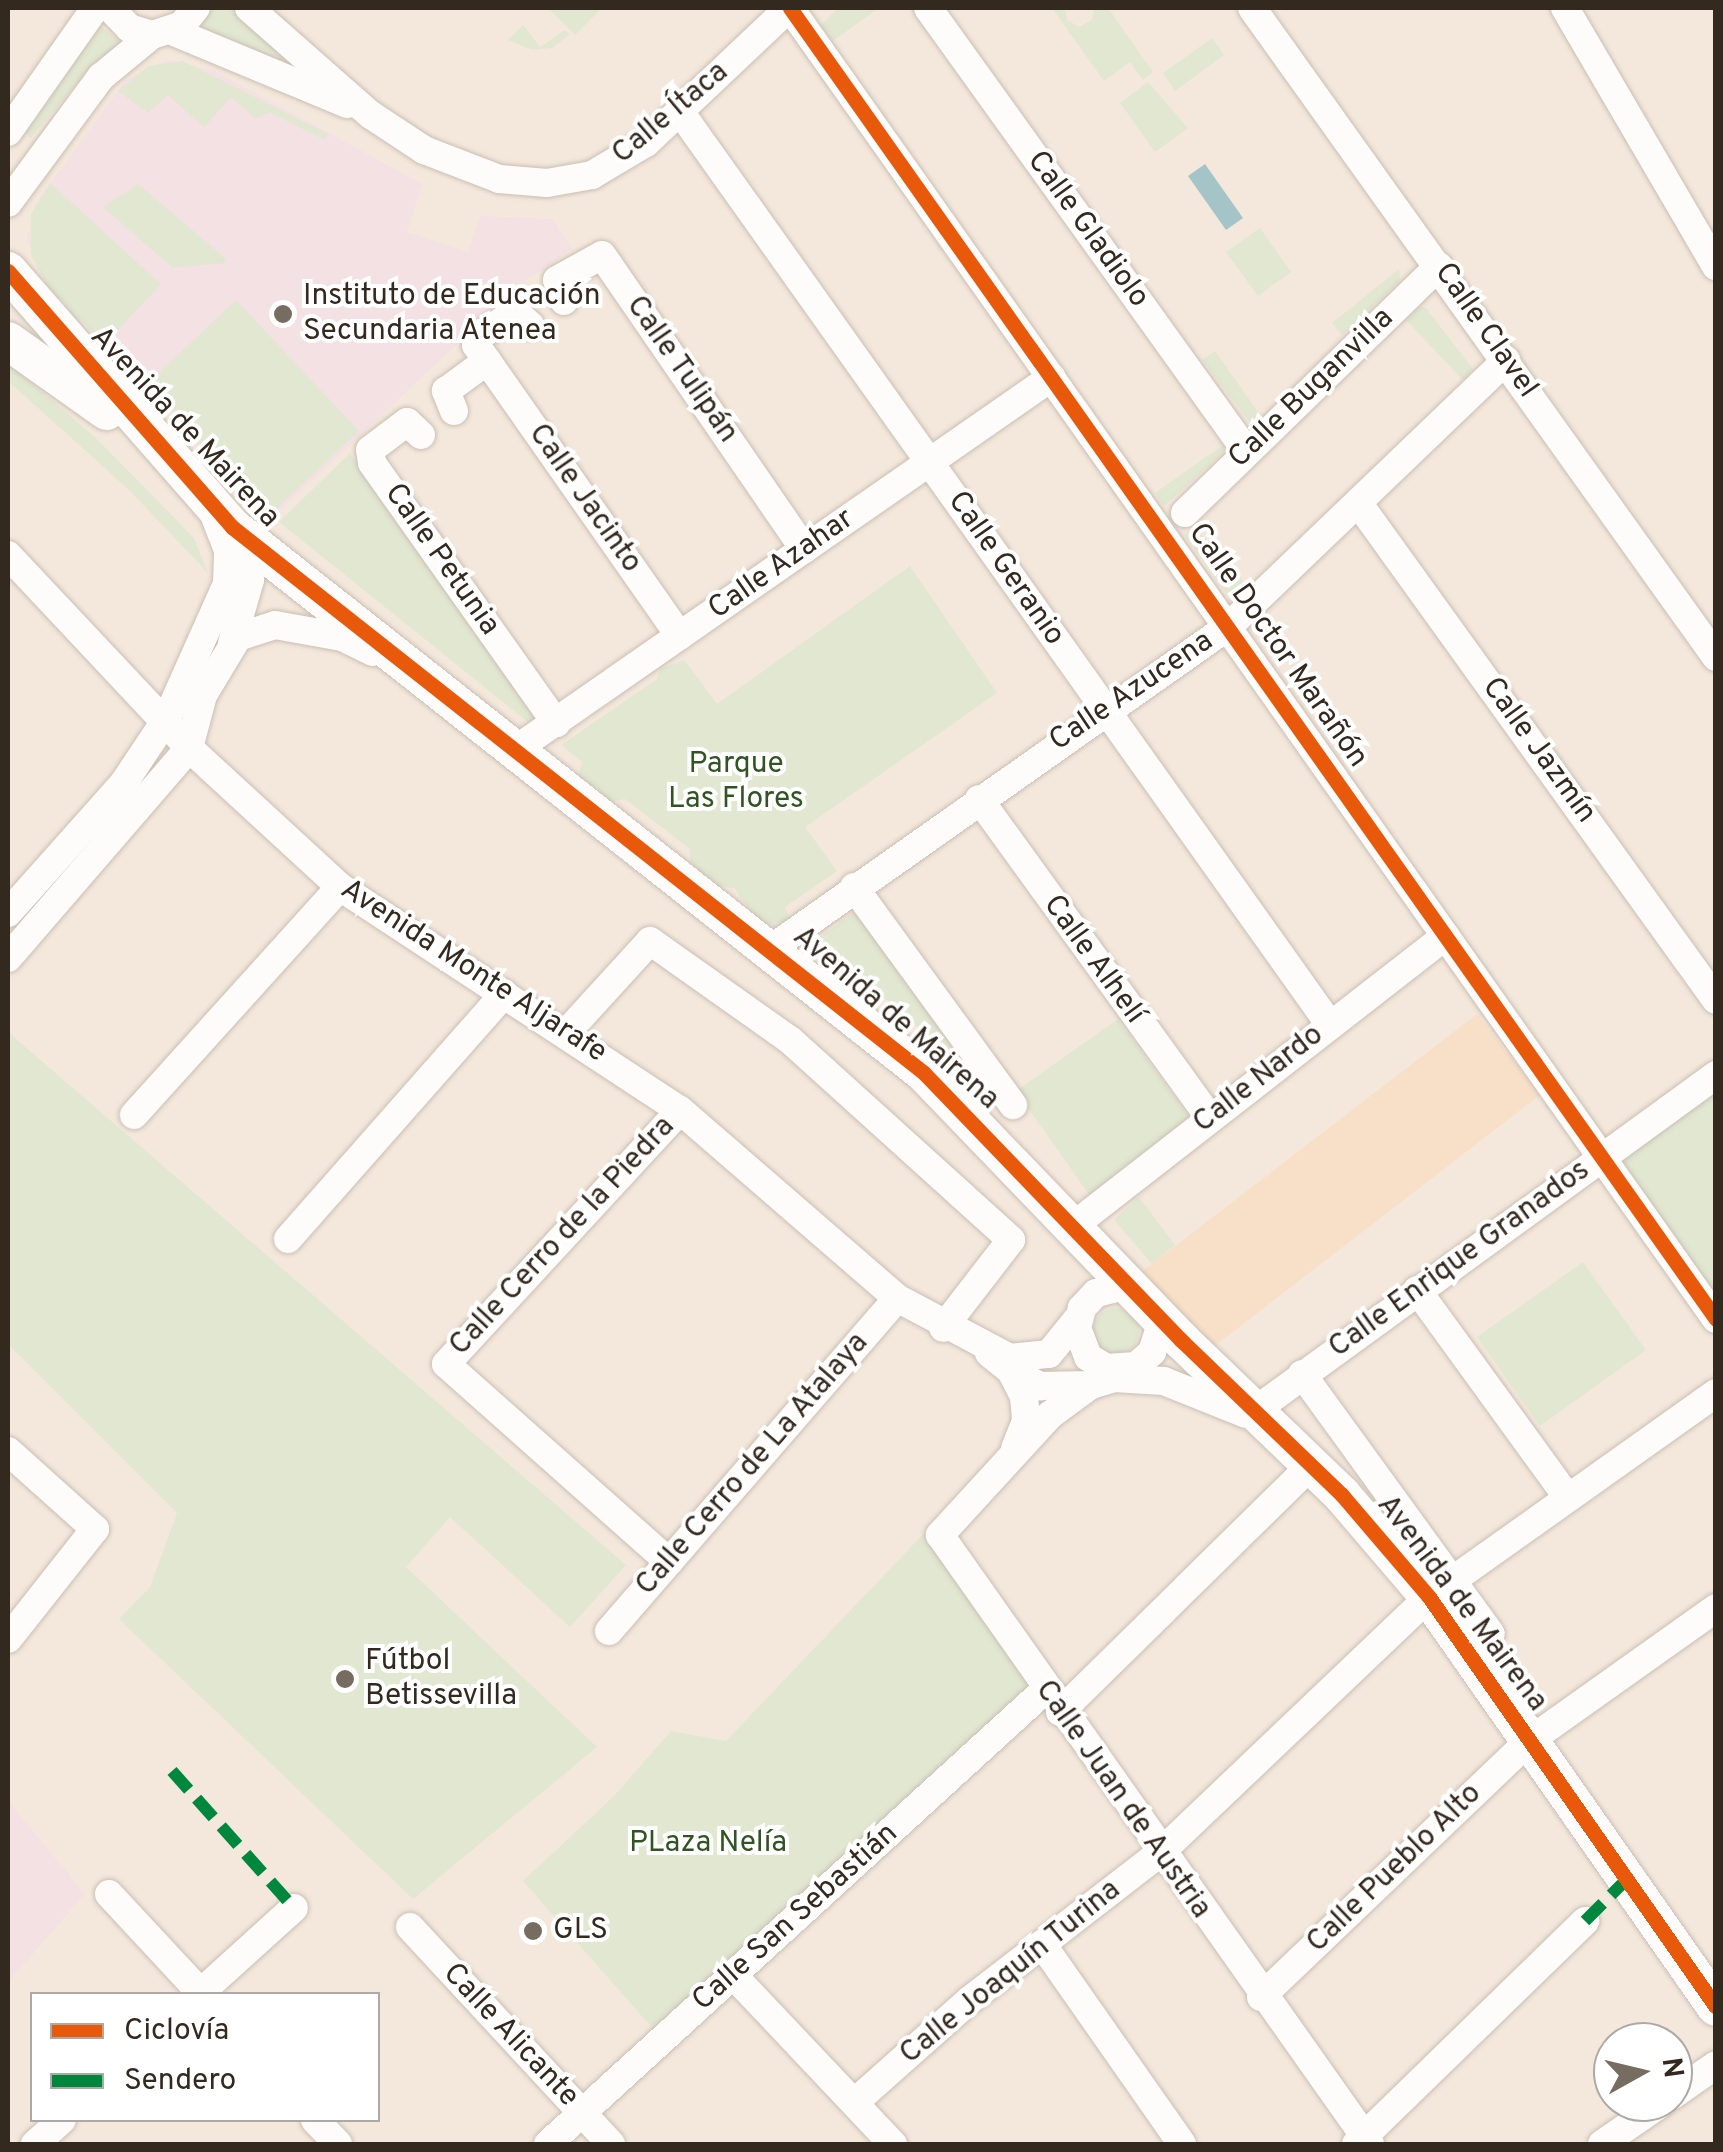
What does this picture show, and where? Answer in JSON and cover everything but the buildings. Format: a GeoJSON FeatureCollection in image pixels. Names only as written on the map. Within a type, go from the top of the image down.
{"type":"FeatureCollection","features":[{"type":"Feature","properties":{"kind":"street"},"geometry":{"type":"LineString","coordinates":[[8,132],[94,8]]}},
{"type":"Feature","properties":{"kind":"street","name":"Calle Ítaca"},"geometry":{"type":"LineString","coordinates":[[110,8],[129,28],[162,33],[371,115]]}},
{"type":"Feature","properties":{"kind":"street"},"geometry":{"type":"LineString","coordinates":[[8,203],[101,77],[196,8]]}},
{"type":"Feature","properties":{"kind":"street","name":"Calle Ítaca"},"geometry":{"type":"LineString","coordinates":[[250,8],[371,115],[451,164],[499,180],[547,184],[611,166],[681,112],[790,8]]}},
{"type":"Feature","properties":{"kind":"street","name":"Calle Doctor Marañón"},"geometry":{"type":"LineString","coordinates":[[790,8],[1230,626],[1716,1320]]}},
{"type":"Feature","properties":{"kind":"street","name":"Calle Gladiolo"},"geometry":{"type":"LineString","coordinates":[[928,8],[1247,452]]}},
{"type":"Feature","properties":{"kind":"street","name":"Calle Clavel"},"geometry":{"type":"LineString","coordinates":[[1252,8],[1711,642]]}},
{"type":"Feature","properties":{"kind":"street"},"geometry":{"type":"LineString","coordinates":[[1565,8],[1716,266]]}},
{"type":"Feature","properties":{"kind":"street","name":"Calle Geranio"},"geometry":{"type":"LineString","coordinates":[[681,112],[1330,1025]]}},
{"type":"Feature","properties":{"kind":"street","name":"Calle Tulipán"},"geometry":{"type":"LineString","coordinates":[[564,301],[556,280],[602,255],[804,549]]}},
{"type":"Feature","properties":{"kind":"street","name":"Calle Buganvilla"},"geometry":{"type":"LineString","coordinates":[[1184,513],[1439,266]]}},
{"type":"Feature","properties":{"kind":"street","name":"Avenida de Mairena"},"geometry":{"type":"LineString","coordinates":[[8,272],[221,516],[419,679],[772,948],[924,1073],[1162,1321],[1440,1589],[1529,1740],[1716,2006]]}},
{"type":"Feature","properties":{"kind":"street"},"geometry":{"type":"LineString","coordinates":[[454,412],[446,391],[488,361],[477,338],[515,312],[530,326]]}},
{"type":"Feature","properties":{"kind":"street","name":"Avenida de Mairena"},"geometry":{"type":"LineString","coordinates":[[8,341],[181,474]]}},
{"type":"Feature","properties":{"kind":"street","name":"Calle Azucena"},"geometry":{"type":"LineString","coordinates":[[772,948],[1230,626],[1506,360]]}},
{"type":"Feature","properties":{"kind":"street","name":"Calle Jacinto"},"geometry":{"type":"LineString","coordinates":[[488,361],[680,636]]}},
{"type":"Feature","properties":{"kind":"street","name":"Calle Azahar"},"geometry":{"type":"LineString","coordinates":[[512,752],[1052,377]]}},
{"type":"Feature","properties":{"kind":"street","name":"Calle Petunia"},"geometry":{"type":"LineString","coordinates":[[421,434],[407,422],[370,450],[372,463],[556,723]]}},
{"type":"Feature","properties":{"kind":"street","name":"Calle Jazmín"},"geometry":{"type":"LineString","coordinates":[[1359,504],[1716,1000]]}},
{"type":"Feature","properties":{"kind":"street"},"geometry":{"type":"LineString","coordinates":[[8,958],[189,748],[203,695],[231,645],[250,580],[246,553],[221,516]]}},
{"type":"Feature","properties":{"kind":"street"},"geometry":{"type":"LineString","coordinates":[[44,917],[12,898],[123,784],[166,718],[227,584],[228,550],[221,516]]}},
{"type":"Feature","properties":{"kind":"street","name":"Avenida Monte Aljarafe"},"geometry":{"type":"LineString","coordinates":[[8,555],[166,718],[189,748],[340,887],[567,1032],[680,1110],[896,1298],[975,1344]]}},
{"type":"Feature","properties":{"kind":"street"},"geometry":{"type":"LineString","coordinates":[[231,645],[263,626],[329,634],[419,679]]}},
{"type":"Feature","properties":{"kind":"street","name":"Calle Alhelí"},"geometry":{"type":"LineString","coordinates":[[979,799],[1210,1118]]}},
{"type":"Feature","properties":{"kind":"street"},"geometry":{"type":"LineString","coordinates":[[134,1115],[340,887]]}},
{"type":"Feature","properties":{"kind":"street"},"geometry":{"type":"LineString","coordinates":[[854,887],[1013,1104]]}},
{"type":"Feature","properties":{"kind":"street","name":"Calle Nardo"},"geometry":{"type":"LineString","coordinates":[[1073,1226],[1446,936]]}},
{"type":"Feature","properties":{"kind":"street"},"geometry":{"type":"LineString","coordinates":[[567,1032],[650,941],[790,1040],[1010,1240],[943,1328]]}},
{"type":"Feature","properties":{"kind":"street"},"geometry":{"type":"LineString","coordinates":[[288,1239],[504,994]]}},
{"type":"Feature","properties":{"kind":"street","name":"Calle Enrique Granados"},"geometry":{"type":"LineString","coordinates":[[1267,1424],[1302,1374],[1716,1075]]}},
{"type":"Feature","properties":{"kind":"street","name":"Calle Cerro de la Piedra"},"geometry":{"type":"LineString","coordinates":[[668,1562],[446,1364],[680,1110]]}},
{"type":"Feature","properties":{"kind":"street"},"geometry":{"type":"LineString","coordinates":[[1023,1377],[1058,1348],[1096,1293],[1129,1286]]}},
{"type":"Feature","properties":{"kind":"street"},"geometry":{"type":"LineString","coordinates":[[1417,1290],[1568,1498]]}},
{"type":"Feature","properties":{"kind":"street","name":"Calle Cerro de La Atalaya"},"geometry":{"type":"LineString","coordinates":[[608,1631],[896,1298]]}},
{"type":"Feature","properties":{"kind":"street"},"geometry":{"type":"LineString","coordinates":[[1078,1318],[1078,1339],[1096,1364],[1116,1370],[1136,1366]]}},
{"type":"Feature","properties":{"kind":"street"},"geometry":{"type":"LineString","coordinates":[[1009,1458],[1096,1383],[1136,1366],[1152,1352],[1162,1321]]}},
{"type":"Feature","properties":{"kind":"street"},"geometry":{"type":"LineString","coordinates":[[975,1344],[1023,1360],[1058,1348]]}},
{"type":"Feature","properties":{"kind":"street"},"geometry":{"type":"LineString","coordinates":[[975,1344],[1023,1377],[1096,1383],[1137,1377],[1192,1388],[1267,1424]]}},
{"type":"Feature","properties":{"kind":"street"},"geometry":{"type":"LineString","coordinates":[[1302,1374],[1440,1589],[1492,1634]]}},
{"type":"Feature","properties":{"kind":"street"},"geometry":{"type":"LineString","coordinates":[[1009,1458],[1026,1421],[1023,1377]]}},
{"type":"Feature","properties":{"kind":"street","name":"Calle Joaquín Turina"},"geometry":{"type":"LineString","coordinates":[[855,2102],[1042,1944],[1160,1853],[1440,1589],[1716,1393]]}},
{"type":"Feature","properties":{"kind":"street"},"geometry":{"type":"LineString","coordinates":[[8,1450],[95,1529],[8,1639]]}},
{"type":"Feature","properties":{"kind":"street","name":"Calle Juan de Austria"},"geometry":{"type":"LineString","coordinates":[[1009,1458],[940,1534],[1052,1701],[1364,2142]]}},
{"type":"Feature","properties":{"kind":"street","name":"Calle San Sebastián"},"geometry":{"type":"LineString","coordinates":[[548,2144],[733,1975],[1052,1701],[1311,1465]]}},
{"type":"Feature","properties":{"kind":"street","name":"Calle Pueblo Alto"},"geometry":{"type":"LineString","coordinates":[[1261,1997],[1529,1740],[1716,1608]]}},
{"type":"Feature","properties":{"kind":"street"},"geometry":{"type":"LineString","coordinates":[[109,1894],[198,1992]]}},
{"type":"Feature","properties":{"kind":"street"},"geometry":{"type":"LineString","coordinates":[[202,1992],[294,1908]]}},
{"type":"Feature","properties":{"kind":"street"},"geometry":{"type":"LineString","coordinates":[[1364,2142],[1585,1920]]}},
{"type":"Feature","properties":{"kind":"street","name":"Calle Alicante"},"geometry":{"type":"LineString","coordinates":[[410,1927],[610,2144]]}},
{"type":"Feature","properties":{"kind":"street"},"geometry":{"type":"LineString","coordinates":[[1042,1944],[1182,2144]]}},
{"type":"Feature","properties":{"kind":"street"},"geometry":{"type":"LineString","coordinates":[[733,1975],[893,2144]]}},
{"type":"Feature","properties":{"kind":"street"},"geometry":{"type":"LineString","coordinates":[[1693,2081],[1716,2065]]}},
{"type":"Feature","properties":{"kind":"street"},"geometry":{"type":"LineString","coordinates":[[34,2144],[60,2122]]}},
{"type":"Feature","properties":{"kind":"street"},"geometry":{"type":"LineString","coordinates":[[317,2122],[338,2144]]}},
{"type":"Feature","properties":{"kind":"street"},"geometry":{"type":"LineString","coordinates":[[1602,2144],[1634,2122]]}},
{"type":"Feature","properties":{"kind":"shaded area","name":"Instituto de Educación Secundaria Atenea"},"geometry":{"type":"Polygon","coordinates":[[[169,60],[215,71],[422,184],[407,232],[468,252],[480,216],[552,219],[572,249],[522,283],[268,522],[45,280],[27,240],[35,204],[126,80],[169,60]]]}},
{"type":"Feature","properties":{"kind":"shaded area"},"geometry":{"type":"Polygon","coordinates":[[[1477,1014],[1540,1095],[1199,1358],[1127,1283],[1477,1014]]]}},
{"type":"Feature","properties":{"kind":"shaded area"},"geometry":{"type":"Polygon","coordinates":[[[8,1801],[85,1894],[8,1982],[8,1801]]]}},
{"type":"Feature","properties":{"kind":"green space"},"geometry":{"type":"Polygon","coordinates":[[[209,8],[236,8],[318,78],[192,30],[209,8]]]}},
{"type":"Feature","properties":{"kind":"green space"},"geometry":{"type":"Polygon","coordinates":[[[548,8],[602,8],[575,35],[548,8]]]}},
{"type":"Feature","properties":{"kind":"green space"},"geometry":{"type":"Polygon","coordinates":[[[838,8],[879,8],[833,41],[821,25],[838,8]]]}},
{"type":"Feature","properties":{"kind":"green space"},"geometry":{"type":"Polygon","coordinates":[[[1052,8],[1065,8],[1067,20],[1079,27],[1092,20],[1094,8],[1108,8],[1153,72],[1143,80],[1130,62],[1104,81],[1052,8]]]}},
{"type":"Feature","properties":{"kind":"green space"},"geometry":{"type":"Polygon","coordinates":[[[96,22],[122,44],[76,84],[31,138],[23,131],[96,22]]]}},
{"type":"Feature","properties":{"kind":"green space"},"geometry":{"type":"Polygon","coordinates":[[[523,25],[540,47],[565,30],[570,34],[552,48],[532,50],[508,40],[523,25]]]}},
{"type":"Feature","properties":{"kind":"green space"},"geometry":{"type":"Polygon","coordinates":[[[1212,38],[1224,55],[1175,91],[1163,73],[1212,38]]]}},
{"type":"Feature","properties":{"kind":"green space"},"geometry":{"type":"Polygon","coordinates":[[[183,61],[328,134],[325,140],[269,112],[256,119],[231,97],[204,127],[168,95],[148,113],[118,91],[148,66],[183,61]]]}},
{"type":"Feature","properties":{"kind":"green space"},"geometry":{"type":"Polygon","coordinates":[[[1148,82],[1188,128],[1155,152],[1120,103],[1148,82]]]}},
{"type":"Feature","properties":{"kind":"green space"},"geometry":{"type":"Polygon","coordinates":[[[50,183],[161,284],[104,345],[81,319],[73,321],[64,301],[53,297],[31,255],[31,214],[50,183]]]}},
{"type":"Feature","properties":{"kind":"green space"},"geometry":{"type":"Polygon","coordinates":[[[138,184],[226,259],[224,263],[173,268],[103,207],[138,184]]]}},
{"type":"Feature","properties":{"kind":"green space"},"geometry":{"type":"Polygon","coordinates":[[[1260,228],[1291,272],[1258,296],[1226,252],[1260,228]]]}},
{"type":"Feature","properties":{"kind":"green space"},"geometry":{"type":"Polygon","coordinates":[[[1399,269],[1400,281],[1342,335],[1332,323],[1399,269]]]}},
{"type":"Feature","properties":{"kind":"green space"},"geometry":{"type":"Polygon","coordinates":[[[236,300],[359,431],[269,516],[146,385],[236,300]]]}},
{"type":"Feature","properties":{"kind":"green space"},"geometry":{"type":"Polygon","coordinates":[[[1418,307],[1426,308],[1473,369],[1463,380],[1406,320],[1418,307]]]}},
{"type":"Feature","properties":{"kind":"green space"},"geometry":{"type":"Polygon","coordinates":[[[1215,351],[1261,416],[1252,425],[1202,360],[1215,351]]]}},
{"type":"Feature","properties":{"kind":"green space"},"geometry":{"type":"Polygon","coordinates":[[[8,363],[95,437],[194,538],[208,573],[129,490],[8,381],[8,363]]]}},
{"type":"Feature","properties":{"kind":"green space"},"geometry":{"type":"Polygon","coordinates":[[[1223,445],[1226,450],[1164,506],[1155,493],[1223,445]]]}},
{"type":"Feature","properties":{"kind":"green space"},"geometry":{"type":"Polygon","coordinates":[[[350,453],[535,718],[528,722],[279,522],[350,453]]]}},
{"type":"Feature","properties":{"kind":"green space"},"geometry":{"type":"Polygon","coordinates":[[[1194,526],[1249,588],[1238,599],[1231,599],[1184,535],[1194,526]]]}},
{"type":"Feature","properties":{"kind":"green space","name":"Parque Las Flores"},"geometry":{"type":"Polygon","coordinates":[[[910,566],[997,693],[805,827],[837,871],[785,907],[790,920],[761,926],[734,888],[712,885],[690,862],[690,849],[625,799],[606,804],[598,787],[576,784],[582,762],[561,745],[657,679],[660,669],[684,660],[717,704],[910,566]]]}},
{"type":"Feature","properties":{"kind":"green space"},"geometry":{"type":"Polygon","coordinates":[[[857,913],[1002,1113],[910,1019],[814,941],[857,913]]]}},
{"type":"Feature","properties":{"kind":"green space"},"geometry":{"type":"Polygon","coordinates":[[[1118,1019],[1189,1117],[1090,1196],[1016,1091],[1118,1019]]]}},
{"type":"Feature","properties":{"kind":"green space"},"geometry":{"type":"Polygon","coordinates":[[[8,1032],[626,1565],[570,1627],[450,1517],[406,1567],[597,1747],[413,1899],[119,1619],[150,1587],[177,1513],[8,1344],[8,1032]]]}},
{"type":"Feature","properties":{"kind":"green space"},"geometry":{"type":"Polygon","coordinates":[[[1715,1075],[1715,1319],[1602,1158],[1715,1075]]]}},
{"type":"Feature","properties":{"kind":"green space"},"geometry":{"type":"Polygon","coordinates":[[[1139,1197],[1175,1245],[1152,1264],[1114,1220],[1139,1197]]]}},
{"type":"Feature","properties":{"kind":"green space"},"geometry":{"type":"Polygon","coordinates":[[[1583,1262],[1646,1350],[1540,1426],[1477,1337],[1583,1262]]]}},
{"type":"Feature","properties":{"kind":"green space"},"geometry":{"type":"Polygon","coordinates":[[[1116,1308],[1132,1315],[1139,1331],[1132,1347],[1116,1354],[1100,1347],[1093,1331],[1100,1315],[1116,1308]]]}},
{"type":"Feature","properties":{"kind":"green space","name":"PLaza Nelía"},"geometry":{"type":"Polygon","coordinates":[[[928,1529],[1031,1688],[654,2030],[523,1881],[614,1796],[671,1731],[726,1741],[928,1529]]]}},
{"type":"Feature","properties":{"kind":"water"},"geometry":{"type":"Polygon","coordinates":[[[1205,164],[1243,218],[1226,230],[1188,176],[1205,164]]]}},
{"type":"Feature","properties":{"kind":"marked path"},"geometry":{"type":"LineString","coordinates":[[172,1771],[294,1908]]}},
{"type":"Feature","properties":{"kind":"marked path"},"geometry":{"type":"LineString","coordinates":[[1585,1921],[1627,1879]]}},
{"type":"Feature","properties":{"kind":"cycle path"},"geometry":{"type":"LineString","coordinates":[[790,8],[1716,1319]]}},
{"type":"Feature","properties":{"kind":"cycle path"},"geometry":{"type":"LineString","coordinates":[[8,271],[232,527],[924,1073],[1181,1340],[1342,1495],[1429,1597],[1716,2007]]}},
{"type":"Feature","properties":{"kind":"place","name":"Instituto de Educación Secundaria Atenea"},"geometry":{"type":"Point","coordinates":[283,314]}},
{"type":"Feature","properties":{"kind":"place","name":"Fútbol Betissevilla"},"geometry":{"type":"Point","coordinates":[345,1679]}},
{"type":"Feature","properties":{"kind":"place","name":"GLS"},"geometry":{"type":"Point","coordinates":[533,1931]}}]}
